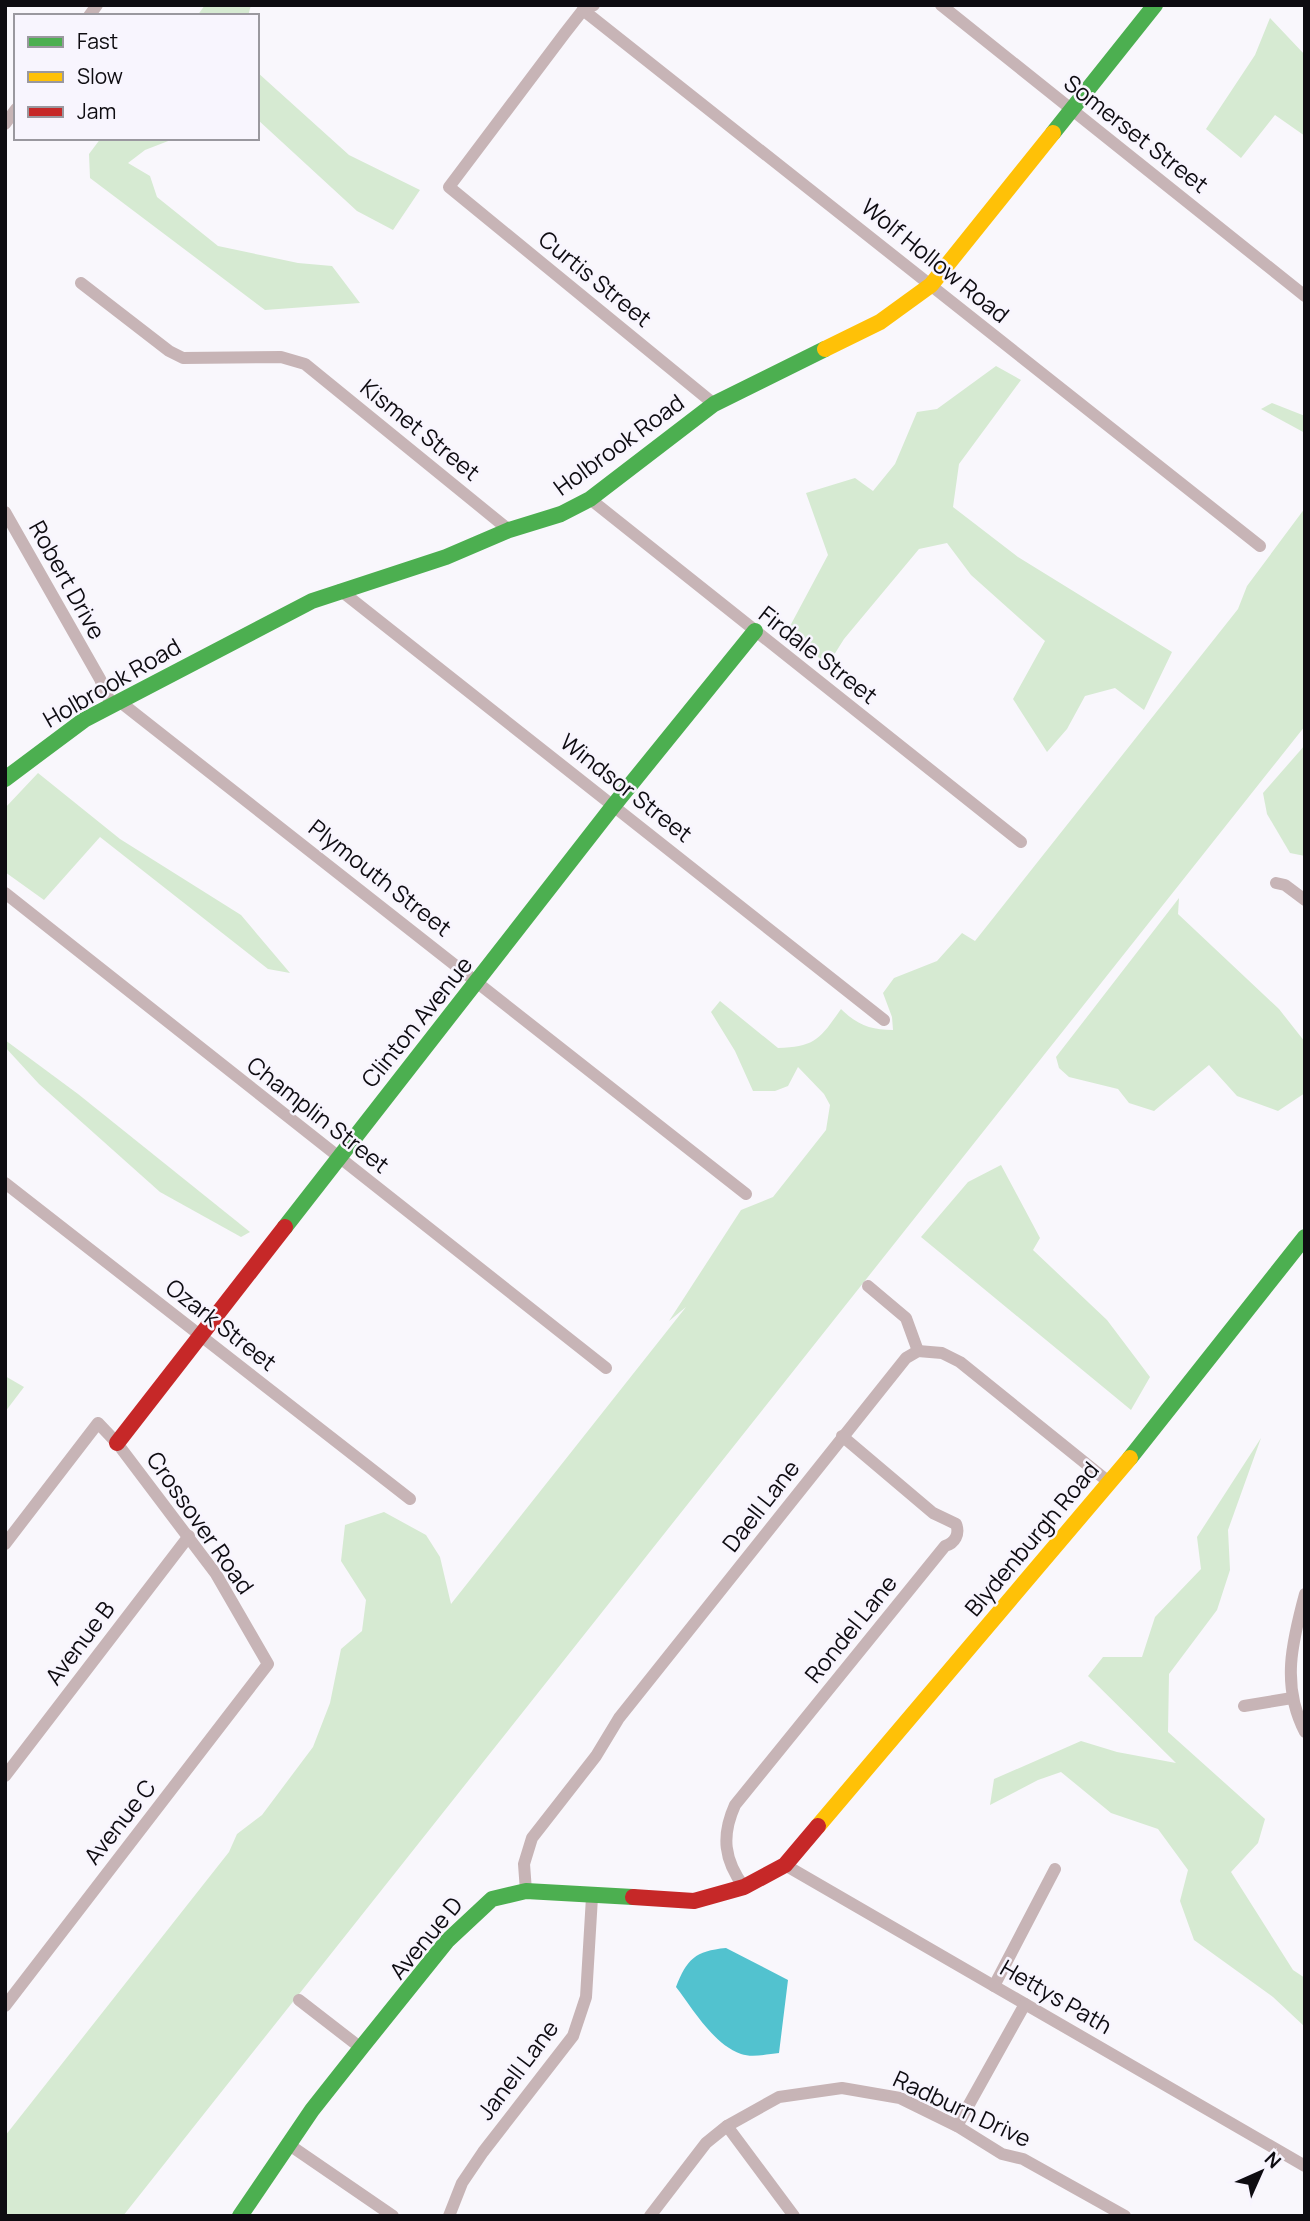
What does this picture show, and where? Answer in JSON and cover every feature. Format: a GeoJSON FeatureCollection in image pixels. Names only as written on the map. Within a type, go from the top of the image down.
{"type":"FeatureCollection","features":[{"type":"Feature","properties":{"kind":"street","name":"Somerset Street"},"geometry":{"type":"LineString","coordinates":[[940,5],[1305,296]]}},
{"type":"Feature","properties":{"kind":"street","name":"Holbrook Road"},"geometry":{"type":"LineString","coordinates":[[5,779],[59,736],[263,626],[340,590],[446,557],[509,530],[536,524],[590,499],[714,404],[880,322],[931,285],[1155,5]]}},
{"type":"Feature","properties":{"kind":"street","name":"Curtis Street"},"geometry":{"type":"LineString","coordinates":[[589,8],[449,187],[714,404]]}},
{"type":"Feature","properties":{"kind":"street","name":"Wolf Hollow Road"},"geometry":{"type":"LineString","coordinates":[[589,8],[931,285],[1260,546]]}},
{"type":"Feature","properties":{"kind":"street","name":"Kismet Street"},"geometry":{"type":"LineString","coordinates":[[81,283],[169,351],[183,358],[281,357],[305,364],[509,530]]}},
{"type":"Feature","properties":{"kind":"street","name":"Firdale Street"},"geometry":{"type":"LineString","coordinates":[[590,499],[1021,842]]}},
{"type":"Feature","properties":{"kind":"street","name":"Robert Drive"},"geometry":{"type":"LineString","coordinates":[[5,512],[116,703]]}},
{"type":"Feature","properties":{"kind":"street","name":"Windsor Street"},"geometry":{"type":"LineString","coordinates":[[340,590],[884,1020]]}},
{"type":"Feature","properties":{"kind":"street","name":"Clinton Avenue"},"geometry":{"type":"LineString","coordinates":[[117,1443],[338,1157],[479,982],[614,805],[755,631]]}},
{"type":"Feature","properties":{"kind":"street","name":"Plymouth Street"},"geometry":{"type":"LineString","coordinates":[[116,703],[479,982],[746,1194]]}},
{"type":"Feature","properties":{"kind":"street"},"geometry":{"type":"LineString","coordinates":[[1276,883],[1285,885],[1305,900]]}},
{"type":"Feature","properties":{"kind":"street","name":"Champlin Street"},"geometry":{"type":"LineString","coordinates":[[5,893],[606,1368]]}},
{"type":"Feature","properties":{"kind":"street","name":"Ozark Street"},"geometry":{"type":"LineString","coordinates":[[5,1183],[410,1499]]}},
{"type":"Feature","properties":{"kind":"street","name":"Blydenburgh Road"},"geometry":{"type":"LineString","coordinates":[[785,1864],[1110,1483],[1305,1237]]}},
{"type":"Feature","properties":{"kind":"street"},"geometry":{"type":"LineString","coordinates":[[868,1286],[906,1318],[918,1351],[942,1353],[960,1362],[1110,1483]]}},
{"type":"Feature","properties":{"kind":"street","name":"Daell Lane"},"geometry":{"type":"LineString","coordinates":[[526,1891],[527,1852],[540,1826],[596,1756],[619,1718],[897,1366],[918,1351]]}},
{"type":"Feature","properties":{"kind":"street"},"geometry":{"type":"LineString","coordinates":[[5,1544],[98,1423],[117,1443]]}},
{"type":"Feature","properties":{"kind":"street","name":"Rondel Lane"},"geometry":{"type":"LineString","coordinates":[[744,1887],[733,1872],[724,1843],[735,1805],[957,1534],[956,1524],[933,1513],[842,1436]]}},
{"type":"Feature","properties":{"kind":"street","name":"Crossover Road"},"geometry":{"type":"LineString","coordinates":[[117,1443],[216,1574],[268,1664]]}},
{"type":"Feature","properties":{"kind":"street","name":"Avenue B"},"geometry":{"type":"LineString","coordinates":[[5,1776],[189,1536]]}},
{"type":"Feature","properties":{"kind":"street"},"geometry":{"type":"LineString","coordinates":[[1305,1594],[1293,1639],[1289,1675],[1292,1698],[1305,1732]]}},
{"type":"Feature","properties":{"kind":"street","name":"Avenue C"},"geometry":{"type":"LineString","coordinates":[[5,2006],[268,1664]]}},
{"type":"Feature","properties":{"kind":"street"},"geometry":{"type":"LineString","coordinates":[[1244,1706],[1292,1698]]}},
{"type":"Feature","properties":{"kind":"street","name":"Avenue D"},"geometry":{"type":"LineString","coordinates":[[240,2216],[288,2144],[361,2048],[465,1921],[492,1899],[526,1891],[694,1901],[744,1887],[785,1864]]}},
{"type":"Feature","properties":{"kind":"street","name":"Hettys Path"},"geometry":{"type":"LineString","coordinates":[[785,1864],[1305,2166]]}},
{"type":"Feature","properties":{"kind":"street"},"geometry":{"type":"LineString","coordinates":[[994,1986],[1055,1869]]}},
{"type":"Feature","properties":{"kind":"street","name":"Janell Lane"},"geometry":{"type":"LineString","coordinates":[[449,2216],[463,2183],[484,2152],[573,2036],[586,1997],[592,1897]]}},
{"type":"Feature","properties":{"kind":"street"},"geometry":{"type":"LineString","coordinates":[[299,2000],[361,2048]]}},
{"type":"Feature","properties":{"kind":"street"},"geometry":{"type":"LineString","coordinates":[[957,2126],[1025,2004]]}},
{"type":"Feature","properties":{"kind":"street","name":"Radburn Drive"},"geometry":{"type":"LineString","coordinates":[[650,2216],[706,2143],[726,2126],[779,2097],[842,2088],[900,2098],[957,2126],[1002,2154],[1023,2159],[1125,2216]]}},
{"type":"Feature","properties":{"kind":"street"},"geometry":{"type":"LineString","coordinates":[[726,2126],[794,2216]]}},
{"type":"Feature","properties":{"kind":"street"},"geometry":{"type":"LineString","coordinates":[[288,2144],[393,2216]]}},
{"type":"Feature","properties":{"kind":"green space"},"geometry":{"type":"Polygon","coordinates":[[[205,5],[251,5],[249,14],[198,14],[205,5]]]}},
{"type":"Feature","properties":{"kind":"green space"},"geometry":{"type":"Polygon","coordinates":[[[1270,18],[1305,55],[1305,136],[1275,115],[1241,158],[1206,129],[1255,55],[1270,18]]]}},
{"type":"Feature","properties":{"kind":"green space"},"geometry":{"type":"Polygon","coordinates":[[[259,74],[349,155],[420,190],[393,230],[357,211],[259,121],[259,74]]]}},
{"type":"Feature","properties":{"kind":"green space"},"geometry":{"type":"Polygon","coordinates":[[[100,140],[171,140],[145,150],[128,163],[150,176],[157,197],[218,246],[298,263],[332,266],[360,303],[265,310],[90,178],[89,154],[100,140]]]}},
{"type":"Feature","properties":{"kind":"green space"},"geometry":{"type":"Polygon","coordinates":[[[996,366],[1021,380],[959,464],[953,507],[1018,557],[1172,652],[1144,710],[1115,688],[1085,696],[1067,729],[1047,752],[1013,699],[1045,641],[971,575],[947,543],[919,549],[844,639],[827,666],[789,628],[828,555],[806,493],[855,478],[873,491],[895,464],[917,412],[937,409],[996,366]]]}},
{"type":"Feature","properties":{"kind":"green space"},"geometry":{"type":"Polygon","coordinates":[[[1272,403],[1305,416],[1305,433],[1261,409],[1272,403]]]}},
{"type":"Feature","properties":{"kind":"green space"},"geometry":{"type":"Polygon","coordinates":[[[1305,508],[1305,726],[123,2216],[5,2216],[5,2136],[229,1852],[237,1834],[262,1815],[313,1747],[330,1703],[341,1649],[362,1631],[366,1600],[341,1561],[345,1525],[384,1512],[426,1535],[440,1557],[451,1604],[686,1307],[669,1321],[741,1210],[773,1197],[826,1130],[830,1105],[824,1094],[798,1067],[788,1086],[775,1091],[753,1091],[735,1051],[711,1012],[720,1001],[778,1048],[800,1046],[816,1039],[828,1028],[841,1009],[865,1025],[893,1030],[892,1017],[883,993],[894,978],[937,961],[962,933],[975,941],[1238,609],[1247,586],[1305,508]]]}},
{"type":"Feature","properties":{"kind":"green space"},"geometry":{"type":"Polygon","coordinates":[[[1305,745],[1305,856],[1290,853],[1267,814],[1263,793],[1305,745]]]}},
{"type":"Feature","properties":{"kind":"green space"},"geometry":{"type":"Polygon","coordinates":[[[38,773],[120,839],[241,915],[290,973],[268,969],[100,837],[44,900],[5,872],[5,808],[38,773]]]}},
{"type":"Feature","properties":{"kind":"green space"},"geometry":{"type":"Polygon","coordinates":[[[1179,898],[1178,914],[1279,1009],[1305,1042],[1305,1093],[1278,1111],[1237,1096],[1209,1065],[1154,1111],[1129,1103],[1118,1089],[1069,1077],[1059,1068],[1056,1057],[1179,898]]]}},
{"type":"Feature","properties":{"kind":"green space"},"geometry":{"type":"Polygon","coordinates":[[[5,1040],[78,1094],[250,1232],[241,1237],[160,1192],[39,1084],[5,1047],[5,1040]]]}},
{"type":"Feature","properties":{"kind":"green space"},"geometry":{"type":"Polygon","coordinates":[[[1001,1165],[1040,1238],[1033,1250],[1107,1320],[1150,1377],[1131,1410],[921,1237],[968,1182],[1001,1165]]]}},
{"type":"Feature","properties":{"kind":"green space"},"geometry":{"type":"Polygon","coordinates":[[[5,1376],[24,1387],[5,1412],[5,1376]]]}},
{"type":"Feature","properties":{"kind":"green space"},"geometry":{"type":"Polygon","coordinates":[[[1261,1438],[1228,1530],[1230,1570],[1217,1610],[1169,1674],[1168,1732],[1265,1819],[1258,1843],[1231,1872],[1293,1970],[1305,1978],[1305,2027],[1273,1997],[1194,1940],[1180,1901],[1188,1870],[1158,1829],[1111,1813],[1061,1772],[1038,1780],[990,1805],[994,1779],[1081,1741],[1117,1752],[1176,1763],[1088,1676],[1103,1657],[1142,1657],[1155,1617],[1201,1569],[1197,1537],[1261,1438]]]}},
{"type":"Feature","properties":{"kind":"water"},"geometry":{"type":"Polygon","coordinates":[[[726,1948],[788,1980],[779,2053],[750,2056],[731,2049],[704,2025],[676,1987],[688,1963],[699,1954],[726,1948]]]}},
{"type":"Feature","properties":{"kind":"traffic: fast"},"geometry":{"type":"LineString","coordinates":[[1053,133],[1155,5]]}},
{"type":"Feature","properties":{"kind":"traffic: fast"},"geometry":{"type":"LineString","coordinates":[[5,779],[84,720],[312,601],[446,557],[509,530],[561,514],[590,499],[714,404],[825,349]]}},
{"type":"Feature","properties":{"kind":"traffic: fast"},"geometry":{"type":"LineString","coordinates":[[285,1227],[614,805],[755,631]]}},
{"type":"Feature","properties":{"kind":"traffic: fast"},"geometry":{"type":"LineString","coordinates":[[1130,1458],[1305,1237]]}},
{"type":"Feature","properties":{"kind":"traffic: fast"},"geometry":{"type":"LineString","coordinates":[[240,2216],[312,2110],[361,2048],[447,1941],[492,1899],[526,1891],[633,1897]]}},
{"type":"Feature","properties":{"kind":"traffic: slow"},"geometry":{"type":"LineString","coordinates":[[825,349],[880,322],[931,285],[1053,133]]}},
{"type":"Feature","properties":{"kind":"traffic: slow"},"geometry":{"type":"LineString","coordinates":[[818,1826],[1130,1458]]}},
{"type":"Feature","properties":{"kind":"traffic: jam"},"geometry":{"type":"LineString","coordinates":[[117,1443],[285,1227]]}},
{"type":"Feature","properties":{"kind":"traffic: jam"},"geometry":{"type":"LineString","coordinates":[[633,1897],[694,1901],[744,1887],[785,1865],[818,1826]]}}]}
